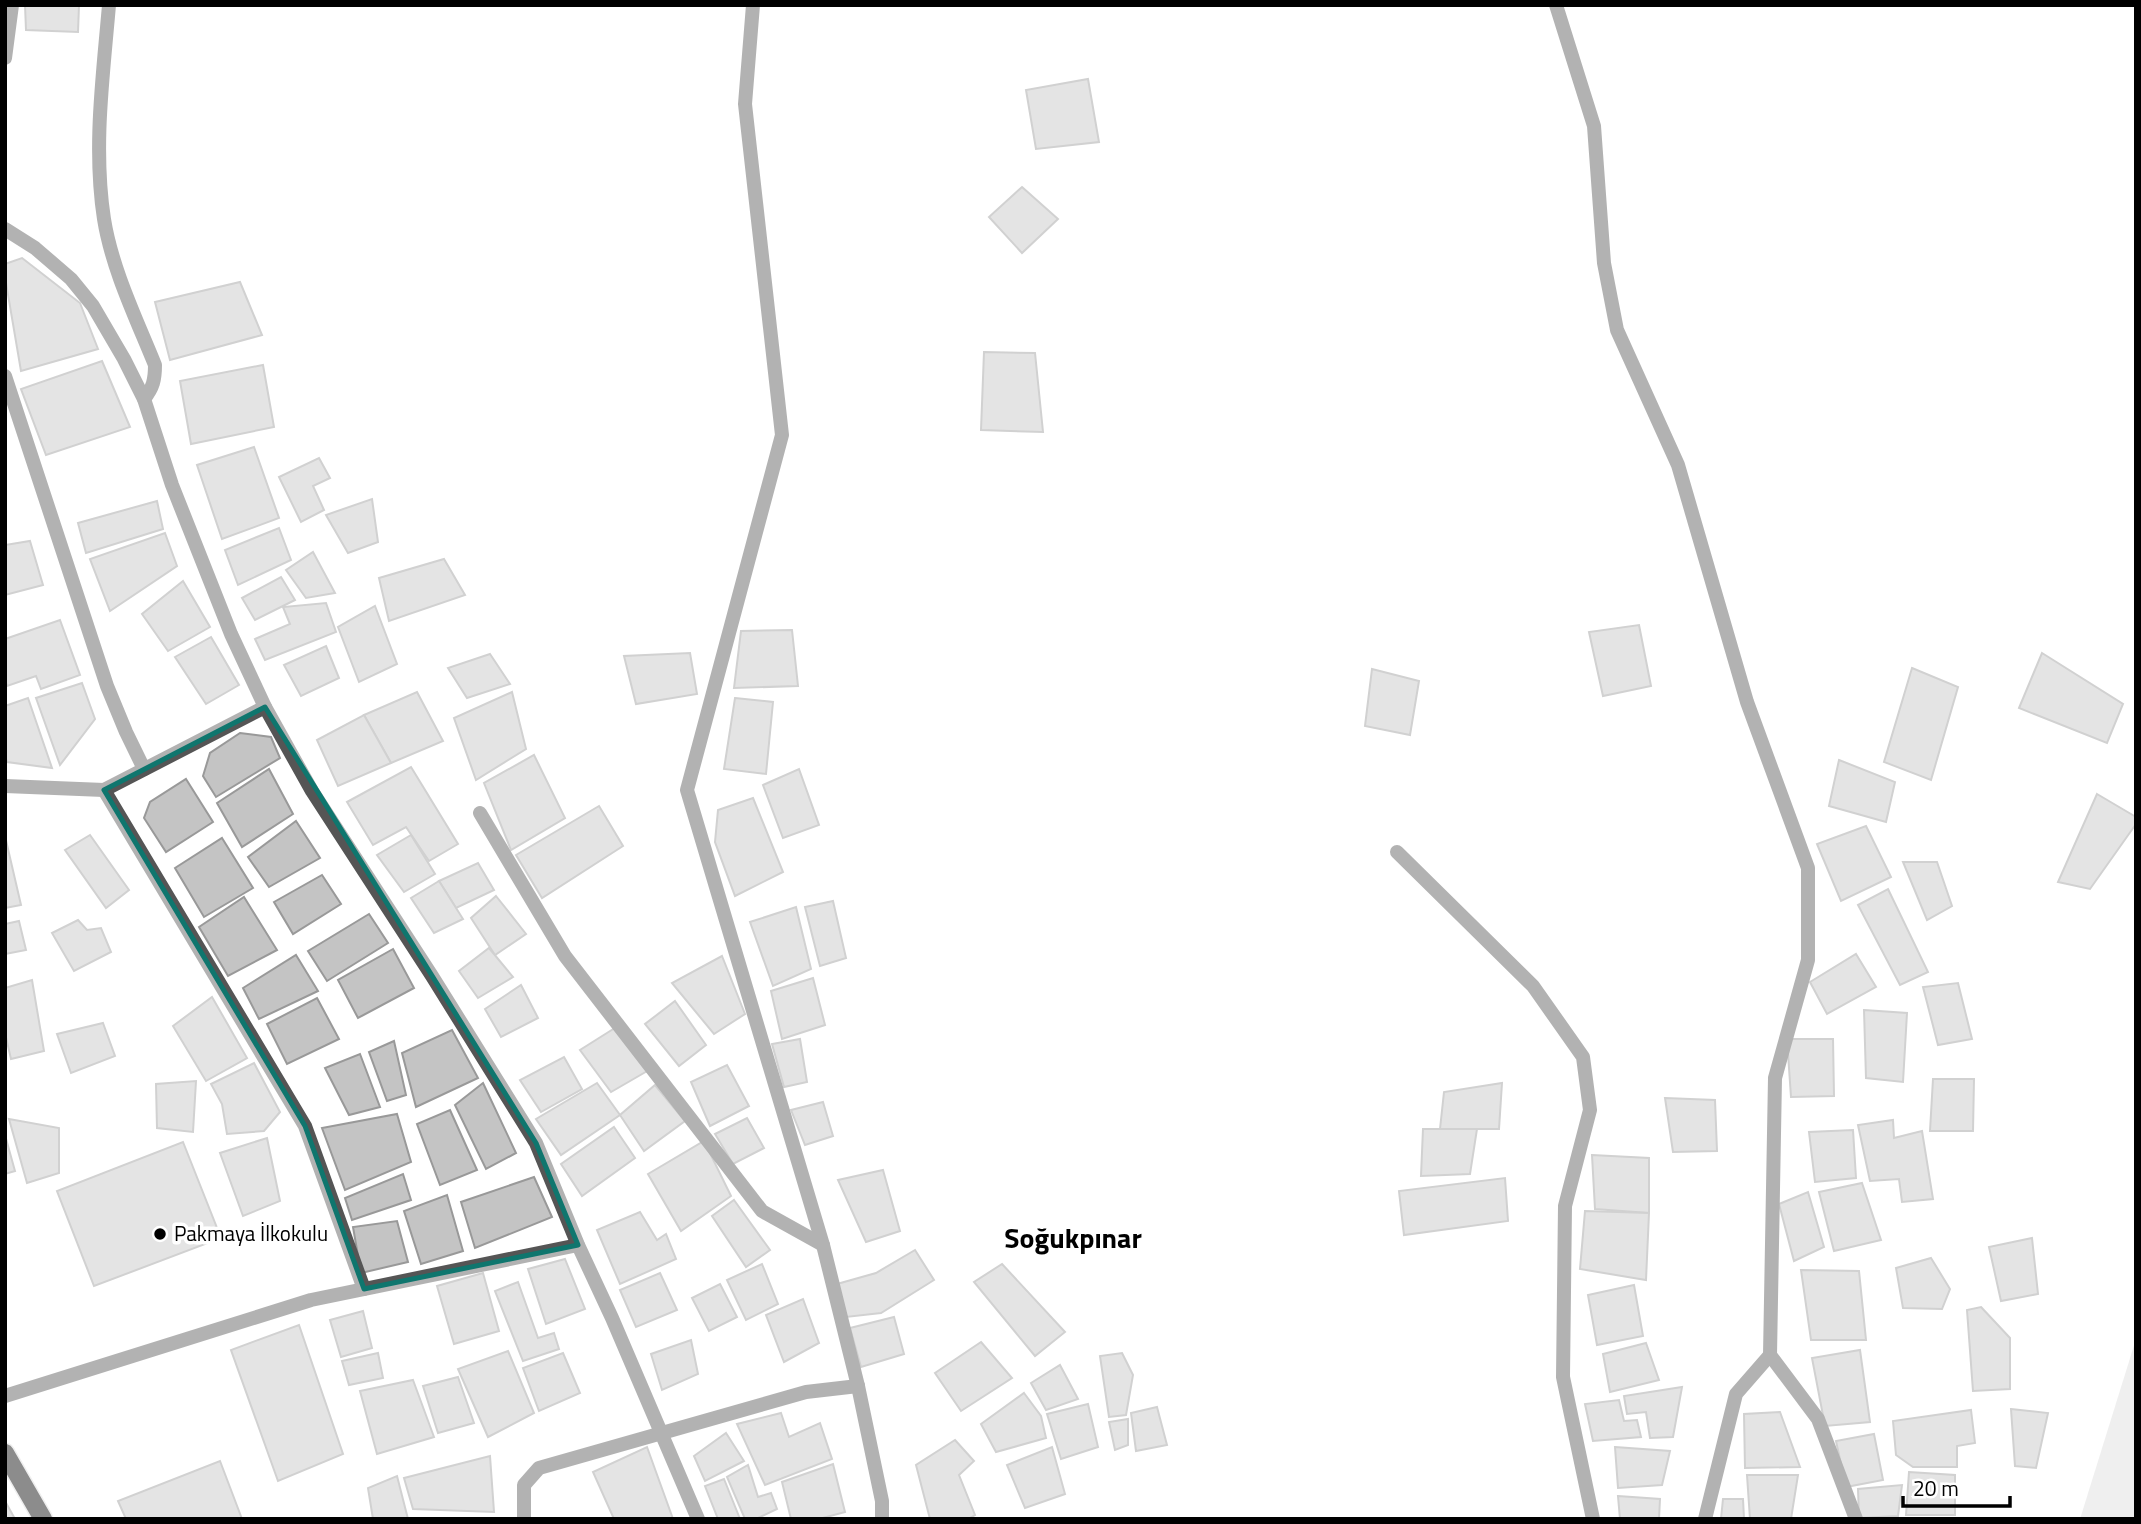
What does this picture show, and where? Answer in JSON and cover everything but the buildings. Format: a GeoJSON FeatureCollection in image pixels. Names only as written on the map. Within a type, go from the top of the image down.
{"type":"FeatureCollection","features":[{"type":"Feature","properties":{"kind":"main road"},"geometry":{"type":"LineString","coordinates":[[5,1453],[43,1519]]}},
{"type":"Feature","properties":{"kind":"street"},"geometry":{"type":"LineString","coordinates":[[5,58],[12,5]]}},
{"type":"Feature","properties":{"kind":"street"},"geometry":{"type":"LineString","coordinates":[[108,5],[100,114],[100,178],[104,220],[115,262],[155,365],[155,380],[144,400]]}},
{"type":"Feature","properties":{"kind":"street"},"geometry":{"type":"LineString","coordinates":[[753,5],[745,104],[782,435],[687,790],[823,1245],[883,1501],[882,1519]]}},
{"type":"Feature","properties":{"kind":"street"},"geometry":{"type":"LineString","coordinates":[[1556,5],[1594,126],[1604,262],[1617,330],[1678,465],[1746,702],[1808,868],[1808,960],[1775,1078],[1770,1355],[1818,1419],[1856,1519]]}},
{"type":"Feature","properties":{"kind":"street"},"geometry":{"type":"LineString","coordinates":[[5,229],[35,248],[71,279],[93,306],[124,359],[144,400],[172,485],[231,634],[265,707],[312,791],[432,975],[536,1143],[698,1519]]}},
{"type":"Feature","properties":{"kind":"street"},"geometry":{"type":"LineString","coordinates":[[5,376],[107,686],[144,769]]}},
{"type":"Feature","properties":{"kind":"street"},"geometry":{"type":"LineString","coordinates":[[5,786],[104,790],[265,707]]}},
{"type":"Feature","properties":{"kind":"street"},"geometry":{"type":"LineString","coordinates":[[104,790],[305,1126],[364,1289]]}},
{"type":"Feature","properties":{"kind":"street"},"geometry":{"type":"LineString","coordinates":[[480,813],[565,956],[762,1211],[823,1245]]}},
{"type":"Feature","properties":{"kind":"street"},"geometry":{"type":"LineString","coordinates":[[1397,852],[1533,986],[1583,1057],[1590,1110],[1565,1206],[1563,1377],[1593,1519]]}},
{"type":"Feature","properties":{"kind":"street"},"geometry":{"type":"LineString","coordinates":[[5,1396],[311,1300],[578,1245]]}},
{"type":"Feature","properties":{"kind":"street"},"geometry":{"type":"LineString","coordinates":[[1705,1519],[1736,1394],[1770,1355]]}},
{"type":"Feature","properties":{"kind":"street"},"geometry":{"type":"LineString","coordinates":[[524,1519],[524,1485],[539,1468],[806,1392],[858,1386]]}},
{"type":"Feature","properties":{"kind":"highlighted area"},"geometry":{"type":"Polygon","coordinates":[[[265,707],[536,1143],[578,1245],[364,1289],[305,1126],[104,790],[265,707]]]}},
{"type":"Feature","properties":{"kind":"shaded area"},"geometry":{"type":"Polygon","coordinates":[[[2136,1339],[2136,1519],[2080,1519],[2136,1339]]]}},
{"type":"Feature","properties":{"kind":"place","name":"Pakmaya İlkokulu"},"geometry":{"type":"Point","coordinates":[160,1234]}},
{"type":"Feature","properties":{"kind":"district","name":"Soğukpınar"},"geometry":{"type":"Point","coordinates":[1073,1238]}}]}
